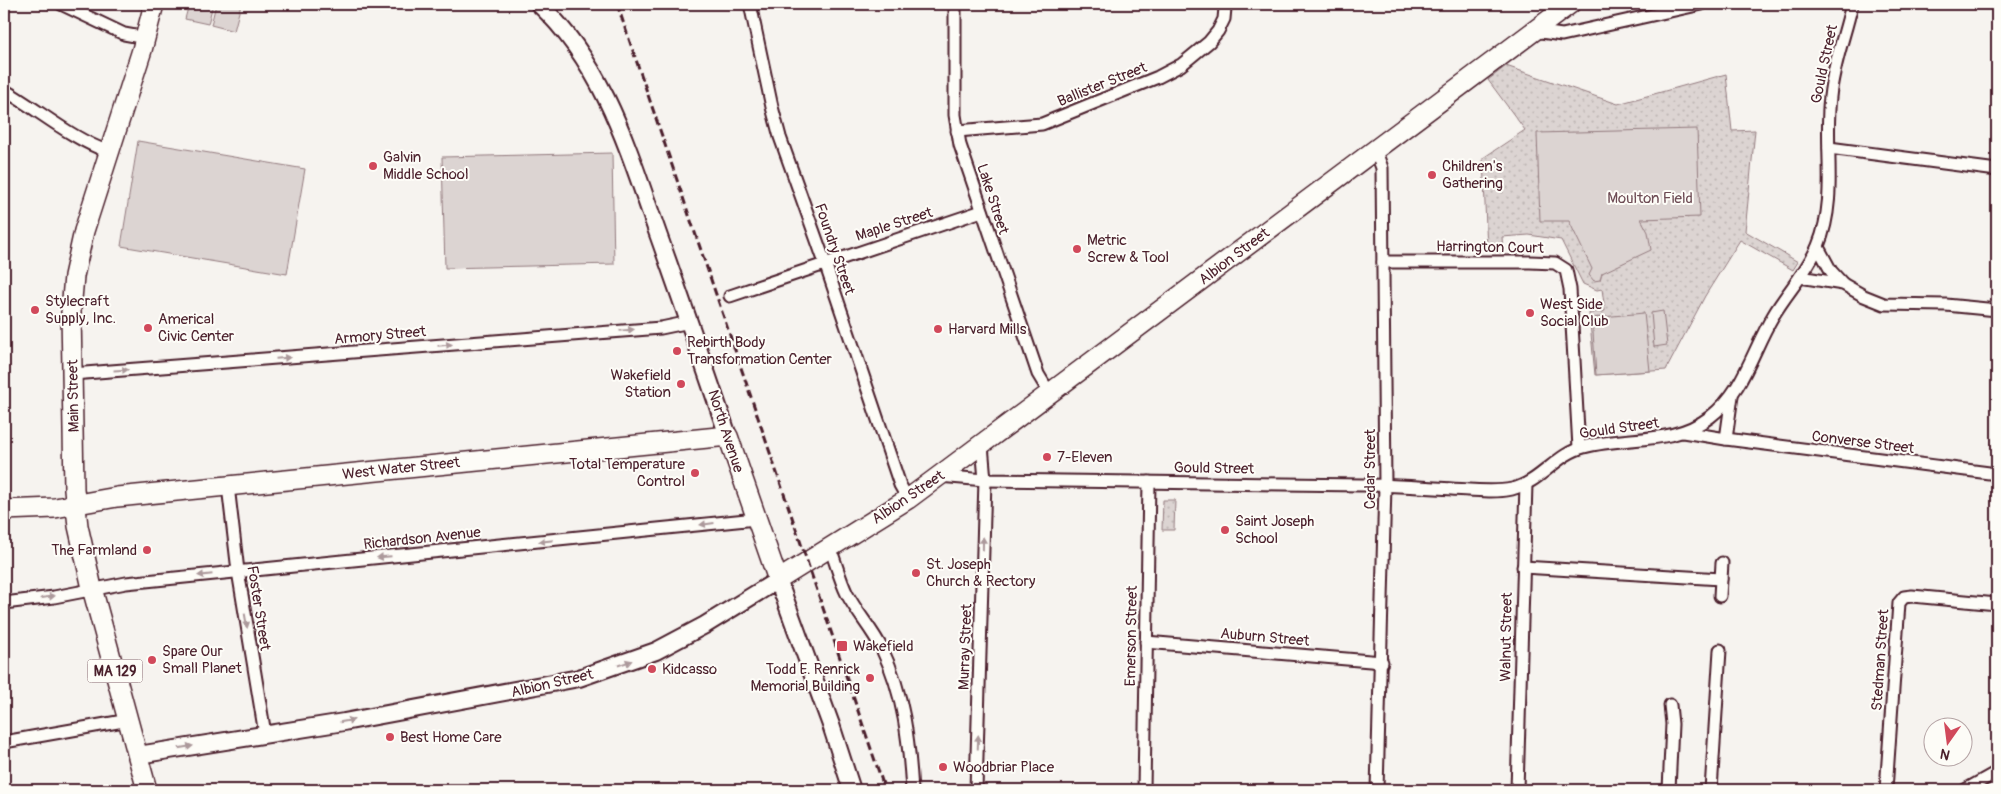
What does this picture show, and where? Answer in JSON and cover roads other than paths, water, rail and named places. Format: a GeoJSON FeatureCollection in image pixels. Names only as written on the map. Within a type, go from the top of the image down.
{"type":"FeatureCollection","features":[{"type":"Feature","properties":{"kind":"main road","name":"Main Street"},"geometry":{"type":"LineString","coordinates":[[147,790],[92,588],[75,505],[71,310],[74,277],[84,231],[146,38],[154,4]]}},
{"type":"Feature","properties":{"kind":"main road","name":"North Avenue"},"geometry":{"type":"LineString","coordinates":[[539,4],[575,46],[602,88],[631,157],[690,322],[756,519],[831,725],[852,790]]}},
{"type":"Feature","properties":{"kind":"main road","name":"Albion Street"},"geometry":{"type":"LineString","coordinates":[[138,755],[526,689],[607,670],[656,651],[705,625],[908,499],[1570,4]]}},
{"type":"Feature","properties":{"kind":"main road","name":"West Water Street"},"geometry":{"type":"LineString","coordinates":[[4,510],[36,510],[117,497],[728,436]]}},
{"type":"Feature","properties":{"kind":"street"},"geometry":{"type":"LineString","coordinates":[[61,4],[124,34],[146,38]]}},
{"type":"Feature","properties":{"kind":"street","name":"Foundry Street"},"geometry":{"type":"LineString","coordinates":[[750,4],[780,137],[900,485],[908,499]]}},
{"type":"Feature","properties":{"kind":"street","name":"Lake Street"},"geometry":{"type":"LineString","coordinates":[[955,4],[957,131],[960,145],[1038,374],[1050,394]]}},
{"type":"Feature","properties":{"kind":"street"},"geometry":{"type":"LineString","coordinates":[[1534,31],[1562,35],[1702,4]]}},
{"type":"Feature","properties":{"kind":"street","name":"Gould Street"},"geometry":{"type":"LineString","coordinates":[[939,476],[985,480],[1385,485],[1486,490],[1510,489],[1526,484],[1560,458],[1579,448],[1663,438],[1683,432],[1709,418],[1732,396],[1745,374],[1770,320],[1818,247],[1828,207],[1828,118],[1831,87],[1852,4]]}},
{"type":"Feature","properties":{"kind":"street","name":"Ballister Street"},"geometry":{"type":"LineString","coordinates":[[957,131],[1042,124],[1164,74],[1181,65],[1218,31],[1224,19],[1225,8]]}},
{"type":"Feature","properties":{"kind":"street"},"geometry":{"type":"LineString","coordinates":[[4,90],[92,146],[109,152]]}},
{"type":"Feature","properties":{"kind":"street"},"geometry":{"type":"LineString","coordinates":[[1828,148],[1997,170]]}},
{"type":"Feature","properties":{"kind":"street","name":"Cedar Street"},"geometry":{"type":"LineString","coordinates":[[1375,149],[1382,168],[1385,485],[1382,662],[1377,790]]}},
{"type":"Feature","properties":{"kind":"street","name":"Maple Street"},"geometry":{"type":"LineString","coordinates":[[730,296],[982,211]]}},
{"type":"Feature","properties":{"kind":"street"},"geometry":{"type":"LineString","coordinates":[[1818,247],[1831,271],[1843,284],[1864,296],[1884,304],[1946,305],[1997,310]]}},
{"type":"Feature","properties":{"kind":"street","name":"Harrington Court"},"geometry":{"type":"LineString","coordinates":[[1383,262],[1555,263],[1566,270],[1570,289],[1579,448]]}},
{"type":"Feature","properties":{"kind":"street"},"geometry":{"type":"LineString","coordinates":[[1800,277],[1843,284]]}},
{"type":"Feature","properties":{"kind":"street","name":"Armory Street"},"geometry":{"type":"LineString","coordinates":[[72,374],[643,329],[690,322]]}},
{"type":"Feature","properties":{"kind":"street"},"geometry":{"type":"LineString","coordinates":[[1726,439],[1732,396]]}},
{"type":"Feature","properties":{"kind":"street","name":"Converse Street"},"geometry":{"type":"LineString","coordinates":[[1683,432],[1997,474]]}},
{"type":"Feature","properties":{"kind":"street","name":"Murray Street"},"geometry":{"type":"LineString","coordinates":[[976,790],[985,480],[982,445]]}},
{"type":"Feature","properties":{"kind":"street","name":"Emerson Street"},"geometry":{"type":"LineString","coordinates":[[1144,790],[1149,482]]}},
{"type":"Feature","properties":{"kind":"street","name":"Walnut Street"},"geometry":{"type":"LineString","coordinates":[[1517,790],[1522,567],[1526,484]]}},
{"type":"Feature","properties":{"kind":"street","name":"Foster Street"},"geometry":{"type":"LineString","coordinates":[[228,486],[238,572],[265,734]]}},
{"type":"Feature","properties":{"kind":"street","name":"Richardson Avenue"},"geometry":{"type":"LineString","coordinates":[[4,603],[46,598],[92,588],[756,519]]}},
{"type":"Feature","properties":{"kind":"street"},"geometry":{"type":"LineString","coordinates":[[830,548],[847,594],[873,631],[886,658],[896,686],[905,721],[912,790]]}},
{"type":"Feature","properties":{"kind":"street"},"geometry":{"type":"LineString","coordinates":[[1720,596],[1722,562]]}},
{"type":"Feature","properties":{"kind":"street"},"geometry":{"type":"LineString","coordinates":[[1522,567],[1721,579]]}},
{"type":"Feature","properties":{"kind":"street","name":"Stedman Street"},"geometry":{"type":"LineString","coordinates":[[1886,790],[1899,603],[1904,597],[1912,596],[1997,604]]}},
{"type":"Feature","properties":{"kind":"street","name":"Auburn Street"},"geometry":{"type":"LineString","coordinates":[[1146,642],[1382,662]]}},
{"type":"Feature","properties":{"kind":"street"},"geometry":{"type":"LineString","coordinates":[[1712,790],[1720,650]]}},
{"type":"Feature","properties":{"kind":"street"},"geometry":{"type":"LineString","coordinates":[[1668,790],[1672,724],[1670,705]]}},
{"type":"Feature","properties":{"kind":"street"},"geometry":{"type":"LineString","coordinates":[[4,742],[129,720]]}},
{"type":"Feature","properties":{"kind":"street"},"geometry":{"type":"LineString","coordinates":[[1965,790],[1997,772]]}},
{"type":"Feature","properties":{"kind":"railway"},"geometry":{"type":"LineString","coordinates":[[617,4],[885,790]]}},
{"type":"Feature","properties":{"kind":"place","name":"Galvin Middle School"},"geometry":{"type":"Point","coordinates":[373,166]}},
{"type":"Feature","properties":{"kind":"place","name":"Children's Gathering"},"geometry":{"type":"Point","coordinates":[1432,175]}},
{"type":"Feature","properties":{"kind":"place","name":"Metric Screw & Tool"},"geometry":{"type":"Point","coordinates":[1077,249]}},
{"type":"Feature","properties":{"kind":"place","name":"Stylecraft Supply, Inc."},"geometry":{"type":"Point","coordinates":[35,310]}},
{"type":"Feature","properties":{"kind":"place","name":"West Side Social Club"},"geometry":{"type":"Point","coordinates":[1530,313]}},
{"type":"Feature","properties":{"kind":"place","name":"Americal Civic Center"},"geometry":{"type":"Point","coordinates":[148,328]}},
{"type":"Feature","properties":{"kind":"place","name":"Harvard Mills"},"geometry":{"type":"Point","coordinates":[938,329]}},
{"type":"Feature","properties":{"kind":"place","name":"Rebirth Body Transformation Center"},"geometry":{"type":"Point","coordinates":[677,351]}},
{"type":"Feature","properties":{"kind":"place","name":"Wakefield Station"},"geometry":{"type":"Point","coordinates":[681,384]}},
{"type":"Feature","properties":{"kind":"place","name":"7-Eleven"},"geometry":{"type":"Point","coordinates":[1047,457]}},
{"type":"Feature","properties":{"kind":"place","name":"Total Temperature Control"},"geometry":{"type":"Point","coordinates":[695,473]}},
{"type":"Feature","properties":{"kind":"place","name":"Saint Joseph School"},"geometry":{"type":"Point","coordinates":[1225,530]}},
{"type":"Feature","properties":{"kind":"place","name":"The Farmland"},"geometry":{"type":"Point","coordinates":[147,550]}},
{"type":"Feature","properties":{"kind":"place","name":"St. Joseph Church & Rectory"},"geometry":{"type":"Point","coordinates":[916,573]}},
{"type":"Feature","properties":{"kind":"place","name":"Wakefield"},"geometry":{"type":"Point","coordinates":[842,646]}},
{"type":"Feature","properties":{"kind":"place","name":"Spare Our Small Planet"},"geometry":{"type":"Point","coordinates":[152,660]}},
{"type":"Feature","properties":{"kind":"place","name":"Kidcasso"},"geometry":{"type":"Point","coordinates":[652,669]}},
{"type":"Feature","properties":{"kind":"place","name":"Todd E. Renrick Memorial Building"},"geometry":{"type":"Point","coordinates":[870,678]}},
{"type":"Feature","properties":{"kind":"place","name":"Best Home Care"},"geometry":{"type":"Point","coordinates":[390,737]}},
{"type":"Feature","properties":{"kind":"place","name":"Woodbriar Place"},"geometry":{"type":"Point","coordinates":[943,767]}},
{"type":"Feature","properties":{"kind":"park label","name":"Moulton Field"},"geometry":{"type":"Point","coordinates":[1650,198]}}]}
